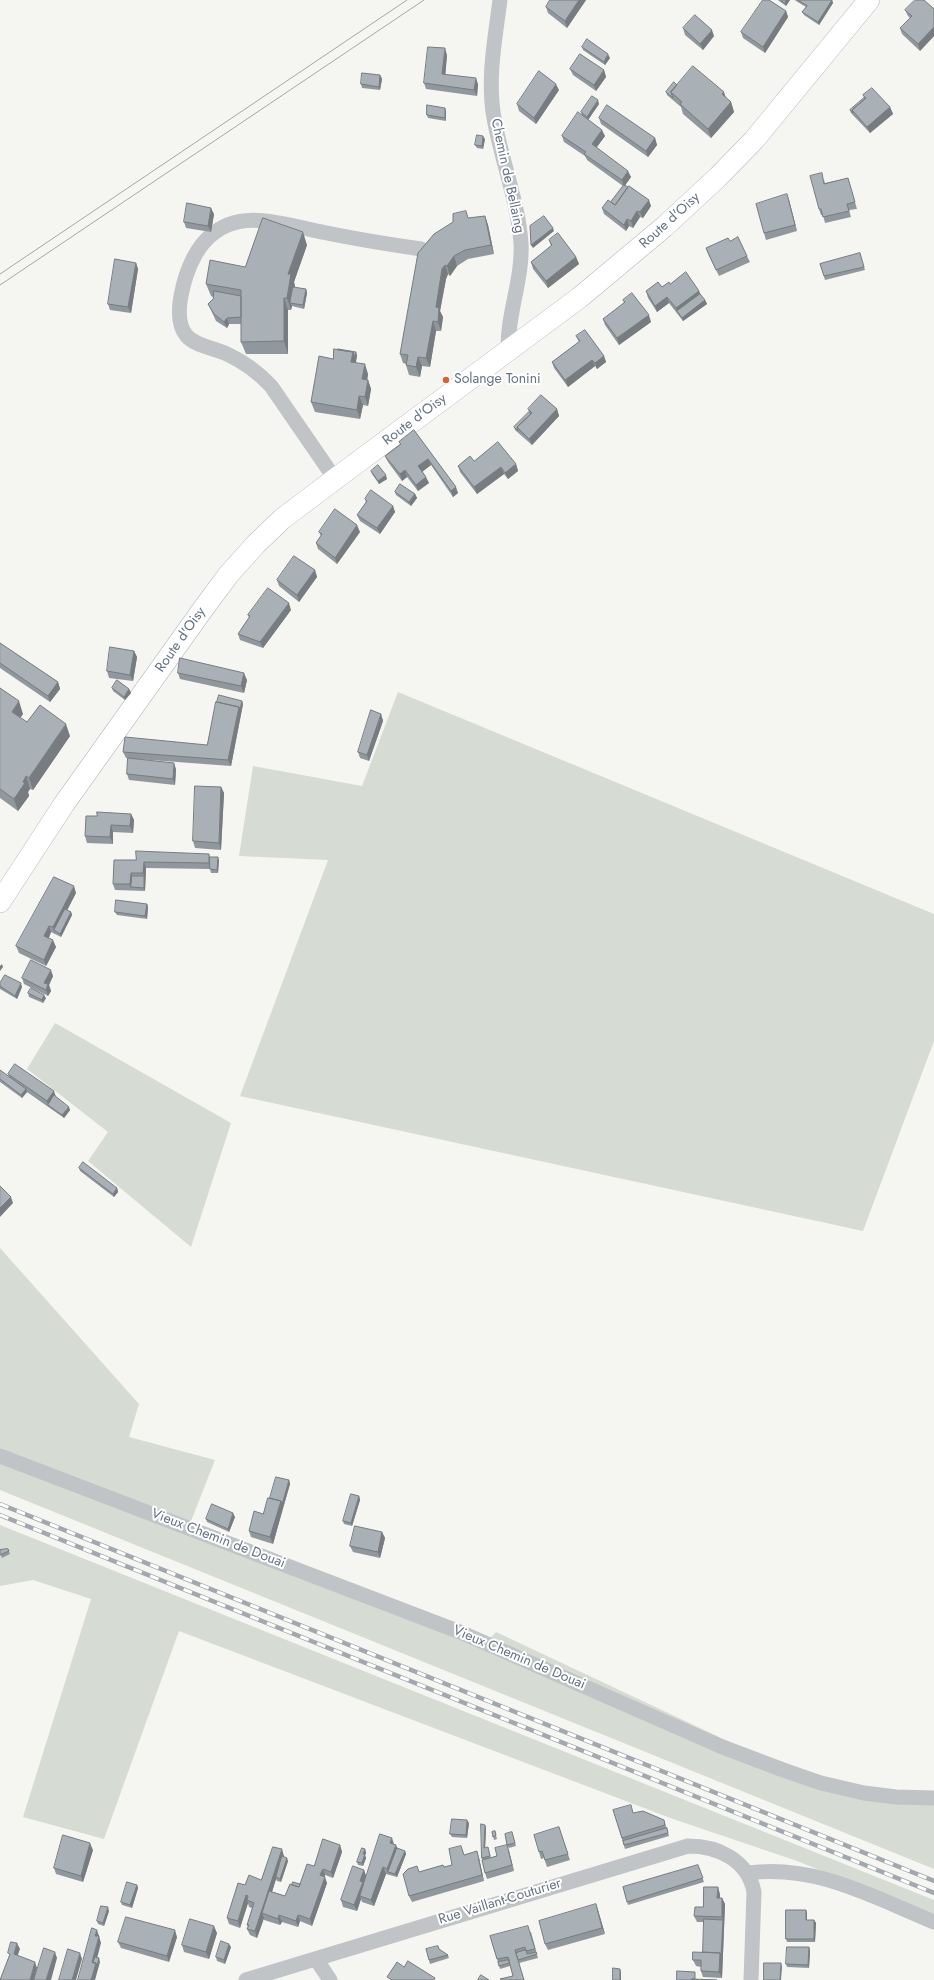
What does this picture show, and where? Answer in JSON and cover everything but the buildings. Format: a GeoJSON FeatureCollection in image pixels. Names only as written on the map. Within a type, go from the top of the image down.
{"type":"FeatureCollection","features":[{"type":"Feature","properties":{"kind":"street","name":"Chemin de Bellaing"},"geometry":{"type":"LineString","coordinates":[[500,0],[493,52],[492,92],[496,126],[519,225],[521,244],[519,272],[508,325],[508,351]]}},
{"type":"Feature","properties":{"kind":"street","name":"Route d'Oisy"},"geometry":{"type":"LineString","coordinates":[[0,902],[64,804],[229,574],[256,544],[282,519],[618,267],[718,178],[758,134],[869,0]]}},
{"type":"Feature","properties":{"kind":"street"},"geometry":{"type":"LineString","coordinates":[[335,479],[271,386],[262,376],[235,358],[194,341],[184,333],[180,306],[188,270],[198,249],[214,232],[231,223],[251,220],[274,222],[367,242],[421,248]]}},
{"type":"Feature","properties":{"kind":"street","name":"Route d'Oisy"},"geometry":{"type":"LineString","coordinates":[[0,880],[64,804]]}},
{"type":"Feature","properties":{"kind":"street","name":"Vieux Chemin de Douai"},"geometry":{"type":"LineString","coordinates":[[0,1456],[460,1632],[720,1746],[784,1770],[821,1783],[864,1793],[896,1797],[934,1798]]}},
{"type":"Feature","properties":{"kind":"street","name":"Rue Vaillant-Couturier"},"geometry":{"type":"LineString","coordinates":[[246,1980],[679,1847],[698,1846],[718,1850],[735,1860],[748,1873]]}},
{"type":"Feature","properties":{"kind":"street"},"geometry":{"type":"LineString","coordinates":[[751,1980],[754,1892],[748,1873],[780,1870],[831,1880],[934,1922]]}},
{"type":"Feature","properties":{"kind":"street"},"geometry":{"type":"LineString","coordinates":[[316,1958],[330,1980]]}},
{"type":"Feature","properties":{"kind":"shaded area"},"geometry":{"type":"Polygon","coordinates":[[[398,692],[934,914],[934,1041],[863,1231],[240,1096],[328,860],[239,856],[253,766],[362,786],[398,692]]]}},
{"type":"Feature","properties":{"kind":"shaded area"},"geometry":{"type":"Polygon","coordinates":[[[55,1023],[231,1123],[191,1247],[88,1161],[108,1132],[27,1069],[55,1023]]]}},
{"type":"Feature","properties":{"kind":"shaded area"},"geometry":{"type":"Polygon","coordinates":[[[0,1248],[139,1404],[129,1437],[215,1460],[186,1534],[483,1646],[496,1632],[734,1744],[852,1787],[934,1793],[934,1869],[0,1490],[0,1248]]]}},
{"type":"Feature","properties":{"kind":"shaded area"},"geometry":{"type":"Polygon","coordinates":[[[0,1525],[934,1900],[934,1915],[797,1861],[673,1819],[179,1631],[104,1839],[23,1817],[91,1599],[33,1580],[0,1586],[0,1525]]]}},
{"type":"Feature","properties":{"kind":"tram line"},"geometry":{"type":"LineString","coordinates":[[0,274],[407,0]]}},
{"type":"Feature","properties":{"kind":"tram line"},"geometry":{"type":"LineString","coordinates":[[0,285],[424,0]]}},
{"type":"Feature","properties":{"kind":"railway"},"geometry":{"type":"LineString","coordinates":[[0,1504],[934,1881]]}},
{"type":"Feature","properties":{"kind":"railway"},"geometry":{"type":"LineString","coordinates":[[0,1515],[934,1893]]}},
{"type":"Feature","properties":{"kind":"place","name":"Solange Tonini"},"geometry":{"type":"Point","coordinates":[446,380]}}]}
